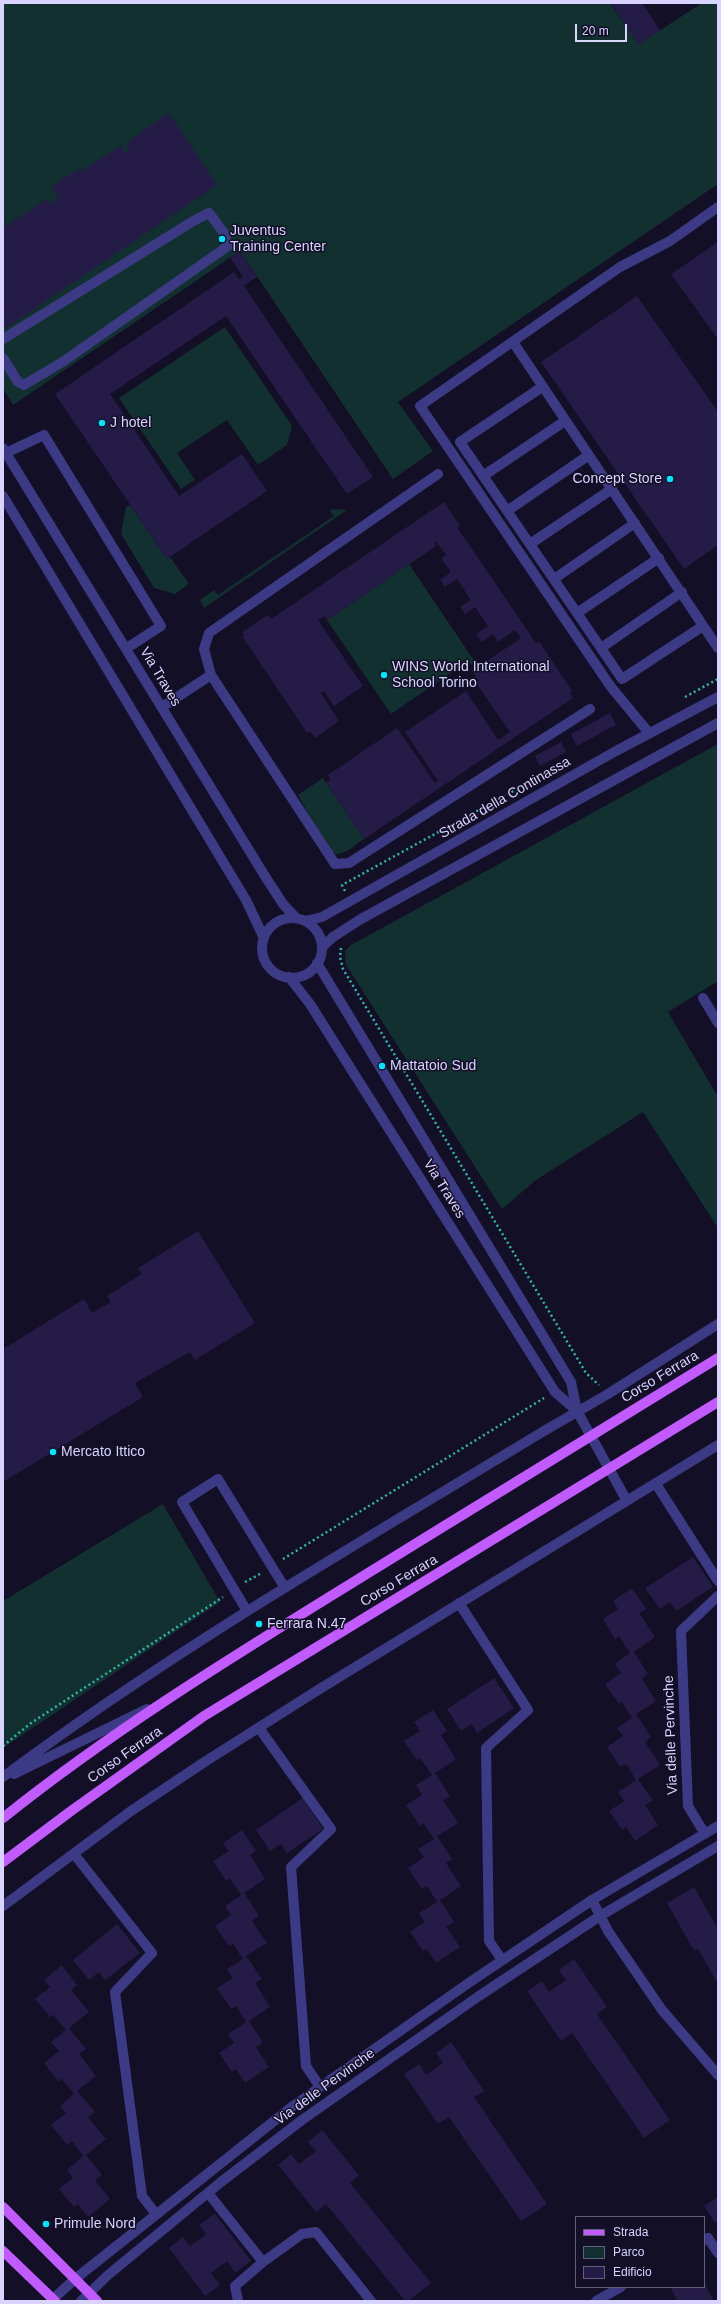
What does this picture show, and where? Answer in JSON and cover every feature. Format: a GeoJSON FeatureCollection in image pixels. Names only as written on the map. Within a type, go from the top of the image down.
{"type":"FeatureCollection","features":[{"type":"Feature","properties":{"kind":"main road","name":"Corso Ferrara"},"geometry":{"type":"LineString","coordinates":[[3,1818],[69,1767],[169,1698],[591,1435],[718,1358]]}},
{"type":"Feature","properties":{"kind":"main road","name":"Corso Ferrara"},"geometry":{"type":"LineString","coordinates":[[3,1862],[71,1811],[204,1716],[718,1402]]}},
{"type":"Feature","properties":{"kind":"main road"},"geometry":{"type":"LineString","coordinates":[[3,2207],[97,2301]]}},
{"type":"Feature","properties":{"kind":"main road"},"geometry":{"type":"LineString","coordinates":[[3,2251],[54,2300]]}},
{"type":"Feature","properties":{"kind":"street"},"geometry":{"type":"LineString","coordinates":[[649,733],[611,687],[420,406],[620,267],[670,241],[718,207]]}},
{"type":"Feature","properties":{"kind":"street"},"geometry":{"type":"LineString","coordinates":[[3,339],[195,220],[209,213],[224,233],[228,246],[64,360],[24,385],[18,382],[3,358]]}},
{"type":"Feature","properties":{"kind":"street"},"geometry":{"type":"LineString","coordinates":[[513,342],[682,592],[718,648]]}},
{"type":"Feature","properties":{"kind":"street"},"geometry":{"type":"LineString","coordinates":[[542,387],[460,442],[622,679],[703,626]]}},
{"type":"Feature","properties":{"kind":"street"},"geometry":{"type":"LineString","coordinates":[[483,476],[565,421]]}},
{"type":"Feature","properties":{"kind":"street"},"geometry":{"type":"LineString","coordinates":[[4,451],[44,435],[48,441],[162,626],[127,648]]}},
{"type":"Feature","properties":{"kind":"street","name":"Via Traves"},"geometry":{"type":"LineString","coordinates":[[4,451],[127,648],[263,873],[283,904],[300,920]]}},
{"type":"Feature","properties":{"kind":"street"},"geometry":{"type":"LineString","coordinates":[[507,511],[589,455]]}},
{"type":"Feature","properties":{"kind":"street"},"geometry":{"type":"LineString","coordinates":[[438,474],[209,633],[204,649],[211,675],[335,864],[349,863],[590,710]]}},
{"type":"Feature","properties":{"kind":"street"},"geometry":{"type":"LineString","coordinates":[[530,544],[612,489]]}},
{"type":"Feature","properties":{"kind":"street"},"geometry":{"type":"LineString","coordinates":[[3,496],[246,900],[264,938]]}},
{"type":"Feature","properties":{"kind":"street"},"geometry":{"type":"LineString","coordinates":[[554,579],[635,523]]}},
{"type":"Feature","properties":{"kind":"street"},"geometry":{"type":"LineString","coordinates":[[577,613],[659,558]]}},
{"type":"Feature","properties":{"kind":"street"},"geometry":{"type":"LineString","coordinates":[[601,648],[682,592]]}},
{"type":"Feature","properties":{"kind":"street"},"geometry":{"type":"LineString","coordinates":[[162,707],[211,675]]}},
{"type":"Feature","properties":{"kind":"street","name":"Strada della Continassa"},"geometry":{"type":"LineString","coordinates":[[300,920],[328,914],[649,733],[718,697]]}},
{"type":"Feature","properties":{"kind":"street"},"geometry":{"type":"LineString","coordinates":[[322,947],[333,937],[361,919],[718,723]]}},
{"type":"Feature","properties":{"kind":"street"},"geometry":{"type":"LineString","coordinates":[[286,919],[300,920],[317,932],[322,947],[318,963],[305,974],[289,977],[273,971],[267,964],[262,946],[264,938],[276,923],[286,919]]}},
{"type":"Feature","properties":{"kind":"street","name":"Via Traves"},"geometry":{"type":"LineString","coordinates":[[318,963],[571,1382],[577,1411],[627,1501]]}},
{"type":"Feature","properties":{"kind":"street","name":"Via Traves"},"geometry":{"type":"LineString","coordinates":[[289,977],[317,1015],[555,1392],[577,1411]]}},
{"type":"Feature","properties":{"kind":"street"},"geometry":{"type":"LineString","coordinates":[[703,998],[718,1024]]}},
{"type":"Feature","properties":{"kind":"street","name":"Corso Ferrara"},"geometry":{"type":"LineString","coordinates":[[3,1778],[107,1701],[165,1662],[577,1411],[608,1394],[718,1324]]}},
{"type":"Feature","properties":{"kind":"street"},"geometry":{"type":"LineString","coordinates":[[3,1906],[131,1811],[259,1728],[718,1445]]}},
{"type":"Feature","properties":{"kind":"street"},"geometry":{"type":"LineString","coordinates":[[247,1611],[182,1502],[218,1479],[285,1588]]}},
{"type":"Feature","properties":{"kind":"street"},"geometry":{"type":"LineString","coordinates":[[656,1484],[718,1581]]}},
{"type":"Feature","properties":{"kind":"street","name":"Via delle Pervinche"},"geometry":{"type":"LineString","coordinates":[[705,1834],[688,1806],[681,1631],[718,1596]]}},
{"type":"Feature","properties":{"kind":"street"},"geometry":{"type":"LineString","coordinates":[[459,1604],[528,1710],[486,1748],[488,1941],[502,1960]]}},
{"type":"Feature","properties":{"kind":"street","name":"Corso Ferrara"},"geometry":{"type":"LineString","coordinates":[[3,1778],[169,1698]]}},
{"type":"Feature","properties":{"kind":"street","name":"Via delle Pervinche"},"geometry":{"type":"LineString","coordinates":[[259,1728],[331,1829],[291,1867],[306,2066],[320,2087]]}},
{"type":"Feature","properties":{"kind":"street","name":"Via delle Pervinche"},"geometry":{"type":"LineString","coordinates":[[54,2300],[75,2279],[156,2214],[263,2129],[320,2087],[502,1960],[592,1900],[718,1826]]}},
{"type":"Feature","properties":{"kind":"street","name":"Via delle Pervinche"},"geometry":{"type":"LineString","coordinates":[[81,2301],[88,2292],[208,2193],[302,2120],[369,2072],[479,1996],[600,1916],[718,1846]]}},
{"type":"Feature","properties":{"kind":"street"},"geometry":{"type":"LineString","coordinates":[[74,1854],[152,1953],[115,1992],[142,2196],[156,2214]]}},
{"type":"Feature","properties":{"kind":"street"},"geometry":{"type":"LineString","coordinates":[[592,1900],[600,1916],[662,2010],[718,2075]]}},
{"type":"Feature","properties":{"kind":"street"},"geometry":{"type":"LineString","coordinates":[[208,2193],[263,2262]]}},
{"type":"Feature","properties":{"kind":"street"},"geometry":{"type":"LineString","coordinates":[[238,2301],[235,2286],[263,2262],[302,2234],[316,2232],[371,2301]]}},
{"type":"Feature","properties":{"kind":"street"},"geometry":{"type":"LineString","coordinates":[[705,2240],[708,2238],[718,2253]]}},
{"type":"Feature","properties":{"kind":"street"},"geometry":{"type":"LineString","coordinates":[[596,2301],[619,2288]]}},
{"type":"Feature","properties":{"kind":"path"},"geometry":{"type":"LineString","coordinates":[[345,944],[341,947],[340,957],[343,969],[586,1373],[608,1394]]}},
{"type":"Feature","properties":{"kind":"path"},"geometry":{"type":"LineString","coordinates":[[571,1382],[586,1373]]}},
{"type":"Feature","properties":{"kind":"path"},"geometry":{"type":"LineString","coordinates":[[3,1746],[31,1723],[234,1589],[555,1392]]}},
{"type":"Feature","properties":{"kind":"green space"},"geometry":{"type":"Polygon","coordinates":[[[3,3],[610,3],[639,44],[702,3],[718,3],[718,184],[398,402],[433,451],[393,479],[240,251],[13,405],[3,388],[3,3]]]}},
{"type":"Feature","properties":{"kind":"green space"},"geometry":{"type":"Polygon","coordinates":[[[225,327],[292,426],[287,445],[258,465],[227,420],[177,453],[195,480],[181,489],[119,398],[225,327]]]}},
{"type":"Feature","properties":{"kind":"green space"},"geometry":{"type":"Polygon","coordinates":[[[130,505],[167,559],[170,557],[189,584],[175,594],[154,588],[121,534],[126,507],[130,505]]]}},
{"type":"Feature","properties":{"kind":"green space"},"geometry":{"type":"Polygon","coordinates":[[[333,509],[347,510],[204,608],[200,600],[214,590],[218,595],[334,516],[330,511],[333,509]]]}},
{"type":"Feature","properties":{"kind":"green space"},"geometry":{"type":"Polygon","coordinates":[[[409,564],[475,662],[471,665],[468,661],[391,714],[327,620],[409,564]]]}},
{"type":"Feature","properties":{"kind":"green space"},"geometry":{"type":"Polygon","coordinates":[[[718,744],[718,981],[668,1012],[718,1097],[718,1228],[643,1112],[536,1180],[502,1209],[346,965],[345,951],[351,945],[718,744]]]}},
{"type":"Feature","properties":{"kind":"green space"},"geometry":{"type":"Polygon","coordinates":[[[323,778],[364,839],[343,853],[338,854],[329,851],[298,795],[323,778]]]}},
{"type":"Feature","properties":{"kind":"green space"},"geometry":{"type":"Polygon","coordinates":[[[163,1504],[220,1602],[3,1748],[3,1601],[163,1504]]]}},
{"type":"Feature","properties":{"kind":"building"},"geometry":{"type":"Polygon","coordinates":[[[611,3],[642,3],[660,30],[639,45],[611,3]]]}},
{"type":"Feature","properties":{"kind":"building"},"geometry":{"type":"Polygon","coordinates":[[[169,113],[217,185],[6,328],[3,324],[3,228],[47,199],[50,204],[59,198],[51,187],[80,168],[82,171],[120,146],[125,153],[130,149],[126,143],[169,113]]]}},
{"type":"Feature","properties":{"kind":"building"},"geometry":{"type":"Polygon","coordinates":[[[718,242],[718,339],[671,274],[718,242]]]}},
{"type":"Feature","properties":{"kind":"building","name":"J hotel"},"geometry":{"type":"Polygon","coordinates":[[[240,251],[257,277],[244,286],[373,477],[347,494],[226,316],[110,394],[179,496],[242,454],[267,491],[167,559],[55,394],[234,272],[239,279],[243,277],[230,258],[240,251]]]}},
{"type":"Feature","properties":{"kind":"building","name":"Concept Store"},"geometry":{"type":"Polygon","coordinates":[[[637,296],[718,412],[718,545],[684,569],[541,362],[637,296]]]}},
{"type":"Feature","properties":{"kind":"building"},"geometry":{"type":"Polygon","coordinates":[[[444,502],[460,526],[457,527],[536,643],[539,641],[572,691],[570,693],[573,698],[364,839],[326,782],[330,780],[328,775],[397,728],[435,783],[438,781],[405,732],[466,691],[498,740],[510,732],[476,683],[479,681],[472,671],[521,638],[515,630],[498,642],[493,634],[482,642],[476,634],[488,626],[475,607],[465,614],[460,607],[471,600],[457,579],[445,587],[440,580],[451,572],[441,558],[446,555],[436,541],[434,544],[436,546],[327,620],[325,616],[318,620],[363,686],[334,706],[324,691],[321,693],[339,721],[315,738],[310,731],[307,733],[242,636],[244,635],[242,632],[268,615],[271,619],[444,502]]]}},
{"type":"Feature","properties":{"kind":"building"},"geometry":{"type":"Polygon","coordinates":[[[610,713],[616,725],[577,746],[571,734],[610,713]]]}},
{"type":"Feature","properties":{"kind":"building"},"geometry":{"type":"Polygon","coordinates":[[[561,742],[566,752],[540,766],[535,756],[561,742]]]}},
{"type":"Feature","properties":{"kind":"building"},"geometry":{"type":"Polygon","coordinates":[[[198,1231],[255,1323],[195,1360],[190,1352],[135,1383],[143,1397],[3,1482],[3,1349],[84,1299],[92,1313],[111,1302],[107,1296],[142,1274],[138,1268],[198,1231]]]}},
{"type":"Feature","properties":{"kind":"building"},"geometry":{"type":"Polygon","coordinates":[[[693,1557],[713,1587],[676,1611],[670,1602],[660,1609],[645,1588],[693,1557]]]}},
{"type":"Feature","properties":{"kind":"building"},"geometry":{"type":"Polygon","coordinates":[[[632,1588],[646,1609],[639,1613],[655,1637],[634,1652],[648,1674],[642,1679],[656,1701],[636,1714],[651,1737],[645,1742],[660,1765],[638,1779],[653,1800],[645,1805],[658,1825],[635,1841],[626,1827],[622,1830],[609,1811],[624,1801],[618,1792],[636,1780],[626,1764],[620,1767],[607,1747],[623,1736],[617,1728],[632,1718],[622,1702],[619,1704],[605,1684],[621,1673],[615,1664],[630,1653],[619,1636],[615,1639],[603,1619],[618,1609],[613,1601],[632,1588]]]}},
{"type":"Feature","properties":{"kind":"building"},"geometry":{"type":"Polygon","coordinates":[[[494,1678],[514,1708],[477,1733],[472,1724],[461,1731],[447,1709],[494,1678]]]}},
{"type":"Feature","properties":{"kind":"building"},"geometry":{"type":"Polygon","coordinates":[[[433,1710],[447,1731],[441,1735],[456,1759],[435,1773],[450,1796],[443,1800],[458,1823],[437,1836],[452,1859],[446,1863],[461,1886],[440,1900],[454,1922],[446,1927],[460,1947],[436,1963],[427,1949],[423,1951],[410,1932],[425,1922],[419,1913],[437,1902],[427,1886],[422,1889],[408,1868],[424,1857],[418,1849],[434,1839],[423,1823],[420,1826],[406,1805],[422,1795],[416,1785],[432,1775],[420,1758],[417,1760],[404,1741],[420,1731],[414,1722],[433,1710]]]}},
{"type":"Feature","properties":{"kind":"building"},"geometry":{"type":"Polygon","coordinates":[[[303,1798],[323,1829],[287,1853],[281,1844],[270,1851],[256,1830],[303,1798]]]}},
{"type":"Feature","properties":{"kind":"building"},"geometry":{"type":"Polygon","coordinates":[[[242,1830],[256,1851],[250,1855],[265,1879],[244,1893],[259,1916],[252,1921],[267,1943],[246,1956],[262,1979],[255,1983],[270,2007],[249,2021],[263,2042],[256,2047],[269,2067],[245,2083],[236,2069],[232,2072],[219,2053],[234,2043],[228,2034],[246,2022],[236,2006],[231,2009],[217,1988],[233,1978],[227,1969],[243,1959],[233,1944],[229,1946],[215,1926],[231,1915],[225,1906],[241,1895],[230,1878],[226,1881],[213,1861],[229,1851],[223,1843],[242,1830]]]}},
{"type":"Feature","properties":{"kind":"building"},"geometry":{"type":"Polygon","coordinates":[[[694,1887],[718,1929],[718,1984],[698,1949],[694,1951],[667,1903],[694,1887]]]}},
{"type":"Feature","properties":{"kind":"building"},"geometry":{"type":"Polygon","coordinates":[[[117,1924],[140,1953],[105,1980],[99,1972],[89,1980],[73,1960],[117,1924]]]}},
{"type":"Feature","properties":{"kind":"building"},"geometry":{"type":"Polygon","coordinates":[[[574,1959],[607,2007],[597,2014],[670,2120],[644,2138],[572,2033],[561,2041],[527,1991],[542,1981],[549,1992],[566,1980],[559,1970],[574,1959]]]}},
{"type":"Feature","properties":{"kind":"building"},"geometry":{"type":"Polygon","coordinates":[[[62,1965],[77,1985],[71,1990],[89,2012],[69,2028],[86,2049],[79,2054],[96,2076],[77,2091],[95,2112],[88,2117],[106,2139],[86,2155],[102,2175],[95,2180],[110,2199],[88,2217],[78,2204],[74,2207],[59,2189],[73,2178],[67,2170],[83,2156],[72,2141],[67,2145],[51,2125],[66,2113],[60,2106],[74,2094],[62,2079],[59,2082],[44,2063],[59,2051],[51,2042],[66,2030],[53,2015],[50,2017],[35,1999],[50,1987],[44,1980],[62,1965]]]}},
{"type":"Feature","properties":{"kind":"building"},"geometry":{"type":"Polygon","coordinates":[[[451,2042],[484,2091],[474,2097],[547,2204],[521,2221],[449,2117],[438,2124],[404,2074],[419,2064],[426,2075],[443,2063],[436,2053],[451,2042]]]}},
{"type":"Feature","properties":{"kind":"building"},"geometry":{"type":"Polygon","coordinates":[[[322,2130],[359,2175],[350,2183],[431,2283],[408,2301],[405,2301],[326,2204],[316,2212],[278,2165],[291,2154],[299,2164],[316,2151],[308,2142],[322,2130]]]}},
{"type":"Feature","properties":{"kind":"building"},"geometry":{"type":"Polygon","coordinates":[[[718,2197],[718,2220],[715,2223],[704,2206],[718,2197]]]}},
{"type":"Feature","properties":{"kind":"building"},"geometry":{"type":"Polygon","coordinates":[[[215,2214],[251,2261],[235,2273],[227,2261],[211,2273],[220,2285],[205,2296],[169,2248],[183,2237],[190,2246],[206,2234],[199,2225],[215,2214]]]}},
{"type":"Feature","properties":{"kind":"building"},"geometry":{"type":"Polygon","coordinates":[[[705,2285],[714,2301],[678,2301],[671,2288],[705,2288],[705,2285]]]}},
{"type":"Feature","properties":{"kind":"place","name":"Juventus Training Center"},"geometry":{"type":"Point","coordinates":[222,239]}},
{"type":"Feature","properties":{"kind":"place","name":"J hotel"},"geometry":{"type":"Point","coordinates":[102,423]}},
{"type":"Feature","properties":{"kind":"place","name":"Concept Store"},"geometry":{"type":"Point","coordinates":[670,479]}},
{"type":"Feature","properties":{"kind":"place","name":"WINS World International School Torino"},"geometry":{"type":"Point","coordinates":[384,675]}},
{"type":"Feature","properties":{"kind":"place","name":"Mattatoio Sud"},"geometry":{"type":"Point","coordinates":[382,1066]}},
{"type":"Feature","properties":{"kind":"place","name":"Mercato Ittico"},"geometry":{"type":"Point","coordinates":[53,1452]}},
{"type":"Feature","properties":{"kind":"place","name":"Ferrara N.47"},"geometry":{"type":"Point","coordinates":[259,1624]}},
{"type":"Feature","properties":{"kind":"place","name":"Primule Nord"},"geometry":{"type":"Point","coordinates":[46,2224]}}]}
